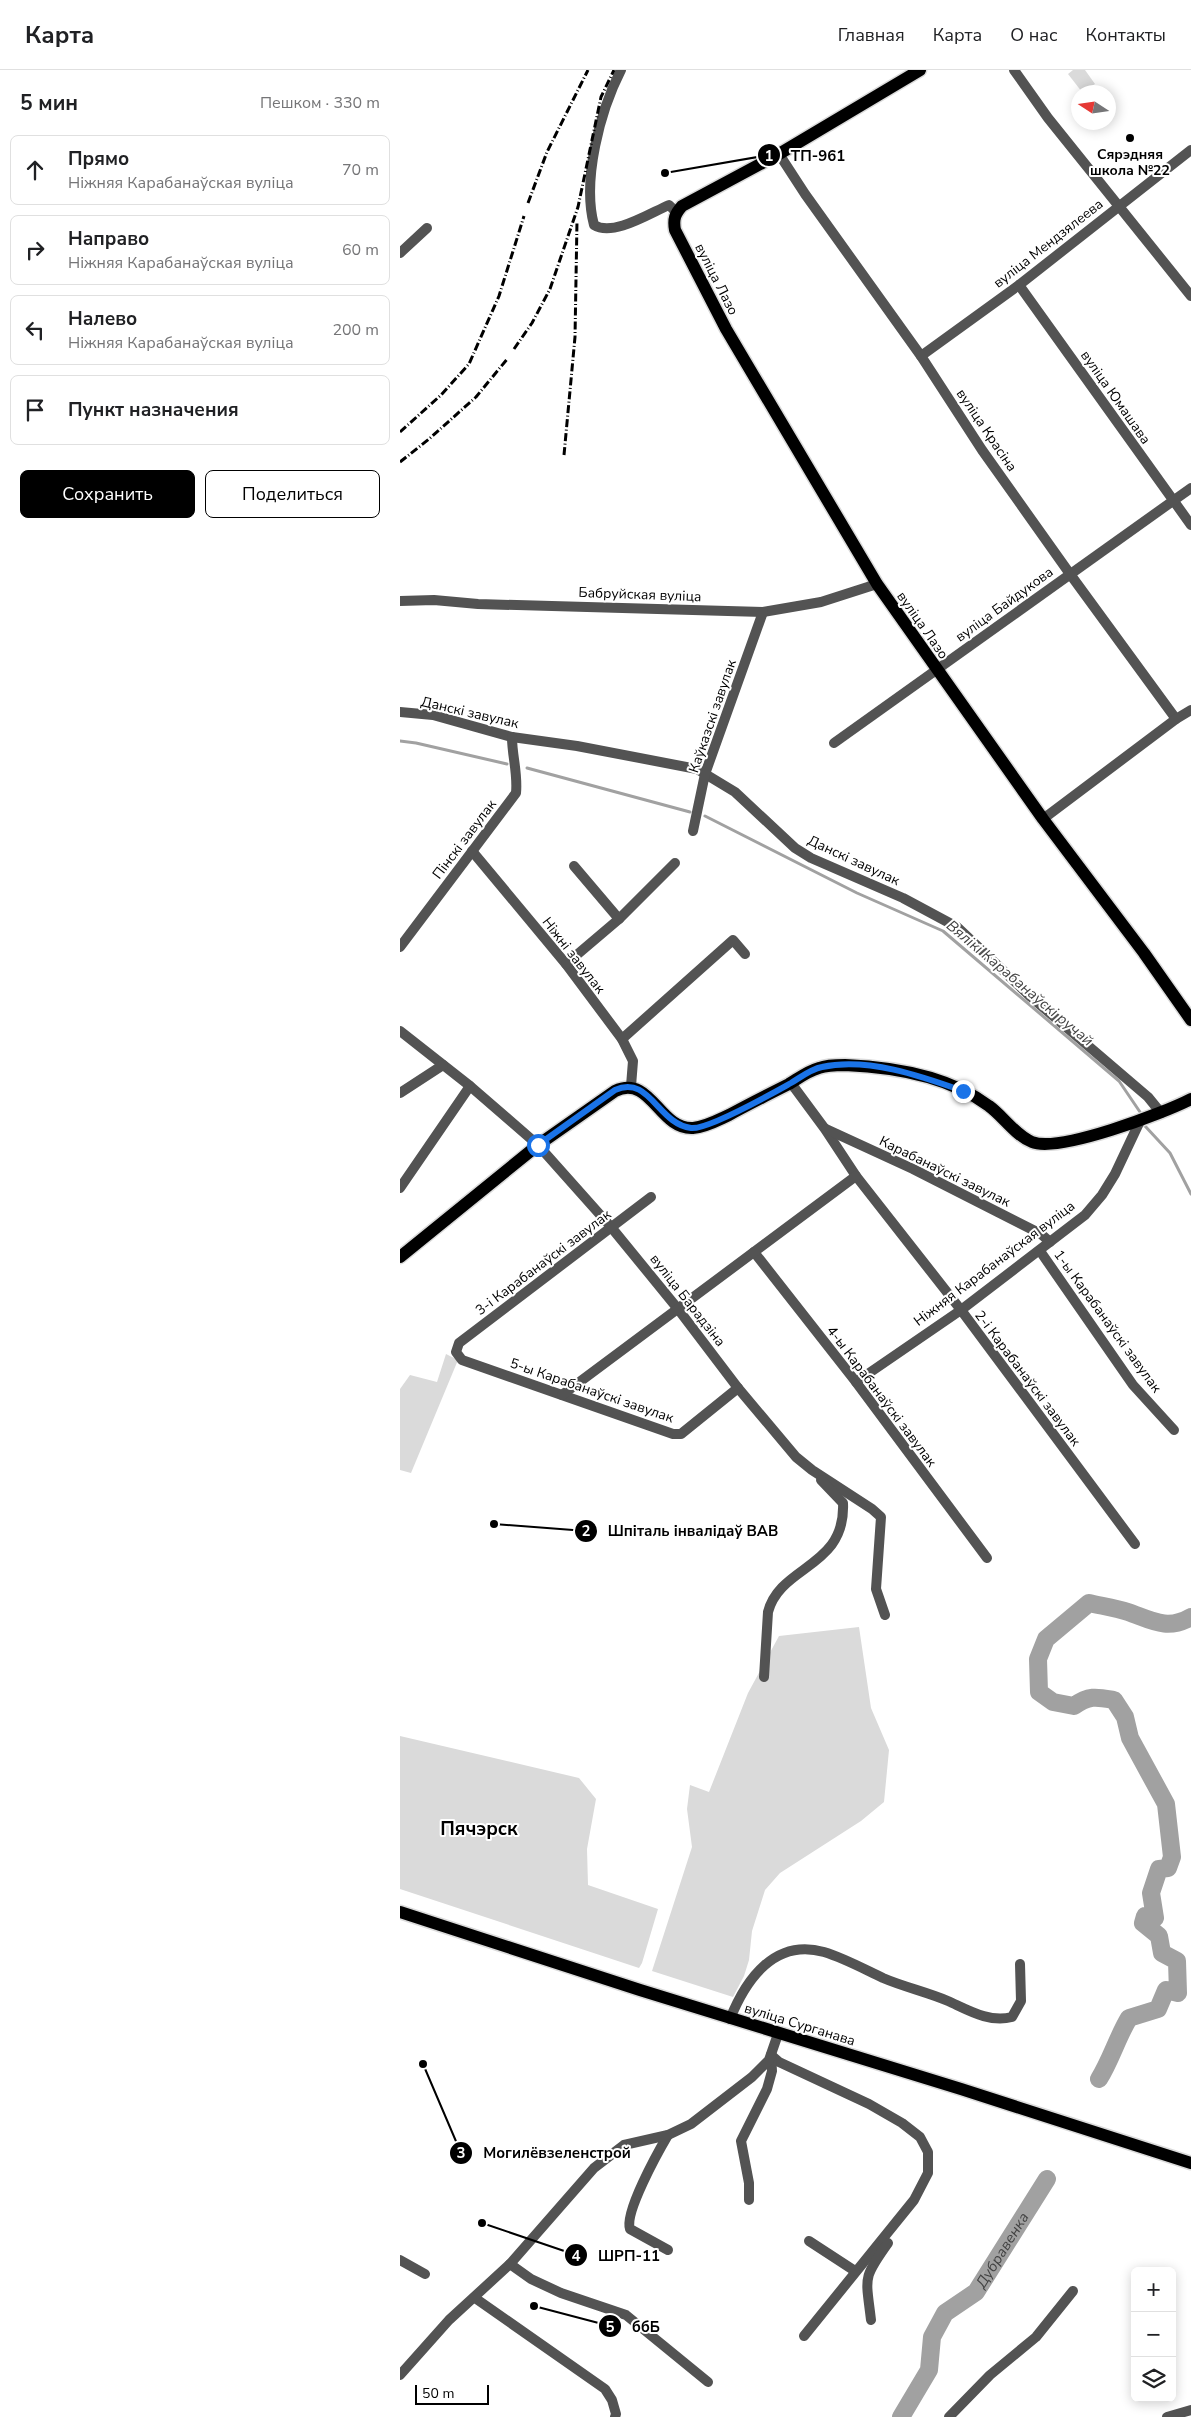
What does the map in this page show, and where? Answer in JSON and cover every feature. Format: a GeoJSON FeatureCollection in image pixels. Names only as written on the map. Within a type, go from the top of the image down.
{"type":"FeatureCollection","features":[{"type":"Feature","properties":{"kind":"main road"},"geometry":{"type":"LineString","coordinates":[[674,217],[682,206],[779,154],[920,70]]}},
{"type":"Feature","properties":{"kind":"main road","name":"вуліца Лазо"},"geometry":{"type":"LineString","coordinates":[[674,217],[675,230],[726,329],[877,584],[1043,819],[1144,953],[1191,1020]]}},
{"type":"Feature","properties":{"kind":"main road"},"geometry":{"type":"LineString","coordinates":[[400,1257],[538,1145],[615,1090],[624,1086],[631,1086],[640,1090],[673,1121],[692,1128],[715,1121],[821,1067],[843,1065],[904,1071],[963,1091],[989,1106],[1032,1142],[1049,1145],[1086,1137],[1140,1121],[1191,1099]]}},
{"type":"Feature","properties":{"kind":"main road","name":"вуліца Сурганава"},"geometry":{"type":"LineString","coordinates":[[400,1912],[730,2019],[961,2089],[1191,2164]]}},
{"type":"Feature","properties":{"kind":"street"},"geometry":{"type":"LineString","coordinates":[[621,70],[605,107],[595,152],[591,185],[591,215],[594,226],[600,230],[614,229],[669,205],[674,217]]}},
{"type":"Feature","properties":{"kind":"street"},"geometry":{"type":"LineString","coordinates":[[1014,70],[1048,118],[1191,295]]}},
{"type":"Feature","properties":{"kind":"street","name":"вуліца Мендзялеева"},"geometry":{"type":"LineString","coordinates":[[921,356],[1018,285],[1191,150]]}},
{"type":"Feature","properties":{"kind":"street","name":"вуліца Красіна"},"geometry":{"type":"LineString","coordinates":[[779,154],[805,194],[921,356],[982,450],[1176,719]]}},
{"type":"Feature","properties":{"kind":"street"},"geometry":{"type":"LineString","coordinates":[[400,253],[427,228]]}},
{"type":"Feature","properties":{"kind":"street","name":"вуліца Юмашава"},"geometry":{"type":"LineString","coordinates":[[1018,285],[1191,525]]}},
{"type":"Feature","properties":{"kind":"street","name":"вуліца Байдукова"},"geometry":{"type":"LineString","coordinates":[[834,743],[1191,488]]}},
{"type":"Feature","properties":{"kind":"street","name":"Бабруйская вуліца"},"geometry":{"type":"LineString","coordinates":[[400,601],[434,600],[478,604],[763,612],[821,602],[877,584]]}},
{"type":"Feature","properties":{"kind":"street","name":"Каўказскі завулак"},"geometry":{"type":"LineString","coordinates":[[692,831],[705,774],[763,612]]}},
{"type":"Feature","properties":{"kind":"street"},"geometry":{"type":"LineString","coordinates":[[1043,819],[1176,719],[1191,710]]}},
{"type":"Feature","properties":{"kind":"street","name":"Данскі завулак"},"geometry":{"type":"LineString","coordinates":[[400,712],[433,715],[512,737],[605,751],[697,769],[735,792],[795,848],[810,858],[903,898],[958,926],[1030,997],[1148,1097],[1161,1113]]}},
{"type":"Feature","properties":{"kind":"street","name":"Пінскі завулак"},"geometry":{"type":"LineString","coordinates":[[400,947],[516,793],[518,777],[512,754],[512,737]]}},
{"type":"Feature","properties":{"kind":"street","name":"Ніжні завулак"},"geometry":{"type":"LineString","coordinates":[[472,851],[566,964],[622,1039],[633,1061],[631,1086]]}},
{"type":"Feature","properties":{"kind":"street"},"geometry":{"type":"LineString","coordinates":[[566,964],[619,919],[675,863]]}},
{"type":"Feature","properties":{"kind":"street"},"geometry":{"type":"LineString","coordinates":[[574,866],[619,919]]}},
{"type":"Feature","properties":{"kind":"street"},"geometry":{"type":"LineString","coordinates":[[622,1039],[733,940],[745,954]]}},
{"type":"Feature","properties":{"kind":"street","name":"вуліца Барадзіна"},"geometry":{"type":"LineString","coordinates":[[400,1032],[470,1086],[538,1145],[611,1227],[678,1309],[738,1388],[796,1457],[812,1470],[872,1508],[881,1517],[876,1589],[885,1615]]}},
{"type":"Feature","properties":{"kind":"street"},"geometry":{"type":"LineString","coordinates":[[400,1093],[443,1065]]}},
{"type":"Feature","properties":{"kind":"street","name":"2-і Карабанаўскі завулак"},"geometry":{"type":"LineString","coordinates":[[791,1083],[825,1129],[856,1176],[961,1310],[1135,1544]]}},
{"type":"Feature","properties":{"kind":"street"},"geometry":{"type":"LineString","coordinates":[[400,1188],[470,1086]]}},
{"type":"Feature","properties":{"kind":"street","name":"Ніжняя Карабанаўская вуліца"},"geometry":{"type":"LineString","coordinates":[[856,1382],[961,1310],[1040,1251],[1084,1214],[1102,1195],[1130,1145],[1140,1121]]}},
{"type":"Feature","properties":{"kind":"street","name":"Карабанаўскі завулак"},"geometry":{"type":"LineString","coordinates":[[825,1129],[913,1169],[1041,1234],[1050,1242]]}},
{"type":"Feature","properties":{"kind":"street"},"geometry":{"type":"LineString","coordinates":[[562,1395],[856,1176]]}},
{"type":"Feature","properties":{"kind":"street","name":"3-і Карабанаўскі завулак"},"geometry":{"type":"LineString","coordinates":[[456,1352],[459,1343],[651,1197]]}},
{"type":"Feature","properties":{"kind":"street","name":"1-ы Карабанаўскі завулак"},"geometry":{"type":"LineString","coordinates":[[1040,1251],[1133,1385],[1174,1430]]}},
{"type":"Feature","properties":{"kind":"street","name":"4-ы Карабанаўскі завулак"},"geometry":{"type":"LineString","coordinates":[[754,1252],[856,1382],[987,1558]]}},
{"type":"Feature","properties":{"kind":"street","name":"5-ы Карабанаўскі завулак"},"geometry":{"type":"LineString","coordinates":[[456,1352],[462,1360],[673,1434],[681,1434],[738,1388]]}},
{"type":"Feature","properties":{"kind":"street"},"geometry":{"type":"LineString","coordinates":[[764,1677],[771,1601],[790,1580],[816,1562],[833,1544],[842,1528],[843,1503],[812,1470]]}},
{"type":"Feature","properties":{"kind":"street"},"geometry":{"type":"LineString","coordinates":[[730,2019],[738,2001],[763,1966],[779,1954],[796,1948],[824,1952],[889,1980],[933,1994],[989,2018],[996,2019],[1012,2017],[1021,2001],[1020,1964]]}},
{"type":"Feature","properties":{"kind":"street"},"geometry":{"type":"LineString","coordinates":[[749,2200],[749,2183],[741,2141],[767,2089],[772,2071],[771,2055],[778,2034]]}},
{"type":"Feature","properties":{"kind":"street"},"geometry":{"type":"LineString","coordinates":[[400,2375],[450,2320],[510,2264],[594,2168],[624,2145],[668,2135],[691,2124],[752,2077],[771,2055]]}},
{"type":"Feature","properties":{"kind":"street"},"geometry":{"type":"LineString","coordinates":[[771,2055],[780,2062],[869,2104],[902,2123],[920,2137],[928,2152],[928,2173],[918,2193],[894,2226],[855,2271],[804,2336]]}},
{"type":"Feature","properties":{"kind":"street"},"geometry":{"type":"LineString","coordinates":[[668,2135],[639,2192],[628,2224],[630,2230],[668,2250]]}},
{"type":"Feature","properties":{"kind":"street"},"geometry":{"type":"LineString","coordinates":[[872,2320],[866,2279],[869,2270],[892,2238],[894,2226]]}},
{"type":"Feature","properties":{"kind":"street"},"geometry":{"type":"LineString","coordinates":[[809,2241],[855,2271]]}},
{"type":"Feature","properties":{"kind":"street"},"geometry":{"type":"LineString","coordinates":[[400,2260],[425,2274]]}},
{"type":"Feature","properties":{"kind":"street"},"geometry":{"type":"LineString","coordinates":[[510,2264],[531,2278],[562,2293],[626,2315],[708,2382]]}},
{"type":"Feature","properties":{"kind":"street"},"geometry":{"type":"LineString","coordinates":[[949,2417],[990,2375],[1036,2338],[1073,2291]]}},
{"type":"Feature","properties":{"kind":"street"},"geometry":{"type":"LineString","coordinates":[[475,2298],[605,2389],[612,2400],[618,2416]]}},
{"type":"Feature","properties":{"kind":"street"},"geometry":{"type":"LineString","coordinates":[[1167,2417],[1191,2410]]}},
{"type":"Feature","properties":{"kind":"shaded area"},"geometry":{"type":"Polygon","coordinates":[[[1073,70],[1085,70],[1095,84],[1077,85],[1068,74],[1073,70]]]}},
{"type":"Feature","properties":{"kind":"shaded area"},"geometry":{"type":"Polygon","coordinates":[[[446,1354],[458,1360],[411,1473],[400,1470],[400,1389],[410,1375],[437,1382],[446,1354]]]}},
{"type":"Feature","properties":{"kind":"shaded area"},"geometry":{"type":"Polygon","coordinates":[[[859,1627],[871,1708],[889,1750],[884,1802],[861,1821],[780,1873],[765,1890],[752,1931],[749,1960],[744,1976],[733,1997],[652,1971],[692,1847],[687,1809],[690,1785],[709,1792],[748,1693],[779,1636],[859,1627]]]}},
{"type":"Feature","properties":{"kind":"shaded area"},"geometry":{"type":"Polygon","coordinates":[[[400,1736],[579,1778],[596,1799],[587,1849],[588,1885],[658,1909],[639,1968],[400,1889],[400,1736]]]}},
{"type":"Feature","properties":{"kind":"waterway","name":"Вялікі Карабанаўскі ручай"},"geometry":{"type":"LineString","coordinates":[[400,741],[507,764]]}},
{"type":"Feature","properties":{"kind":"waterway","name":"Вялікі Карабанаўскі ручай"},"geometry":{"type":"LineString","coordinates":[[527,768],[690,812]]}},
{"type":"Feature","properties":{"kind":"waterway","name":"Вялікі Карабанаўскі ручай"},"geometry":{"type":"LineString","coordinates":[[705,816],[857,893],[943,931],[1119,1081],[1140,1112]]}},
{"type":"Feature","properties":{"kind":"waterway","name":"Вялікі Карабанаўскі ручай"},"geometry":{"type":"LineString","coordinates":[[1145,1126],[1170,1153],[1191,1194]]}},
{"type":"Feature","properties":{"kind":"waterway","name":"Дубравенка"},"geometry":{"type":"LineString","coordinates":[[1099,2079],[1129,2018],[1158,2009],[1166,1990],[1178,1993],[1177,1961],[1162,1953],[1159,1936],[1143,1923],[1145,1916],[1155,1918],[1151,1893],[1159,1869],[1168,1868],[1172,1857],[1166,1804],[1130,1738],[1125,1717],[1114,1700],[1089,1698],[1074,1706],[1053,1702],[1039,1692],[1038,1659],[1046,1639],[1089,1603],[1123,1611],[1159,1623],[1174,1623],[1191,1617]]}},
{"type":"Feature","properties":{"kind":"waterway","name":"Дубравенка"},"geometry":{"type":"LineString","coordinates":[[901,2417],[929,2370],[932,2337],[945,2313],[976,2292],[1047,2179]]}},
{"type":"Feature","properties":{"kind":"railway"},"geometry":{"type":"LineString","coordinates":[[528,203],[547,152],[588,70]]}},
{"type":"Feature","properties":{"kind":"railway"},"geometry":{"type":"LineString","coordinates":[[514,349],[532,323],[550,289],[578,207],[601,97],[614,70]]}},
{"type":"Feature","properties":{"kind":"railway"},"geometry":{"type":"LineString","coordinates":[[400,432],[441,395],[469,364],[499,296],[524,216]]}},
{"type":"Feature","properties":{"kind":"railway"},"geometry":{"type":"LineString","coordinates":[[564,455],[575,337],[577,221]]}},
{"type":"Feature","properties":{"kind":"railway"},"geometry":{"type":"LineString","coordinates":[[400,462],[476,397],[508,358]]}},
{"type":"Feature","properties":{"kind":"place","name":"Сярэдняя школа №22"},"geometry":{"type":"Point","coordinates":[1130,138]}},
{"type":"Feature","properties":{"kind":"place","name":"ТП-961"},"geometry":{"type":"Point","coordinates":[665,173]}},
{"type":"Feature","properties":{"kind":"place","name":"Шпіталь інвалідаў ВАВ"},"geometry":{"type":"Point","coordinates":[494,1524]}},
{"type":"Feature","properties":{"kind":"place","name":"Могилёвзеленстрой"},"geometry":{"type":"Point","coordinates":[423,2064]}},
{"type":"Feature","properties":{"kind":"place","name":"ШРП-11"},"geometry":{"type":"Point","coordinates":[482,2223]}},
{"type":"Feature","properties":{"kind":"place","name":"ббБ"},"geometry":{"type":"Point","coordinates":[534,2306]}},
{"type":"Feature","properties":{"kind":"district","name":"Пячэрск"},"geometry":{"type":"Point","coordinates":[479,1828]}},
{"type":"Feature","properties":{"kind":"route"},"geometry":{"type":"LineString","coordinates":[[538,1145],[615,1090],[624,1086],[631,1086],[640,1090],[673,1121],[682,1126],[692,1128],[715,1121],[821,1067],[843,1065],[888,1068],[904,1071],[963,1091]]}}]}
